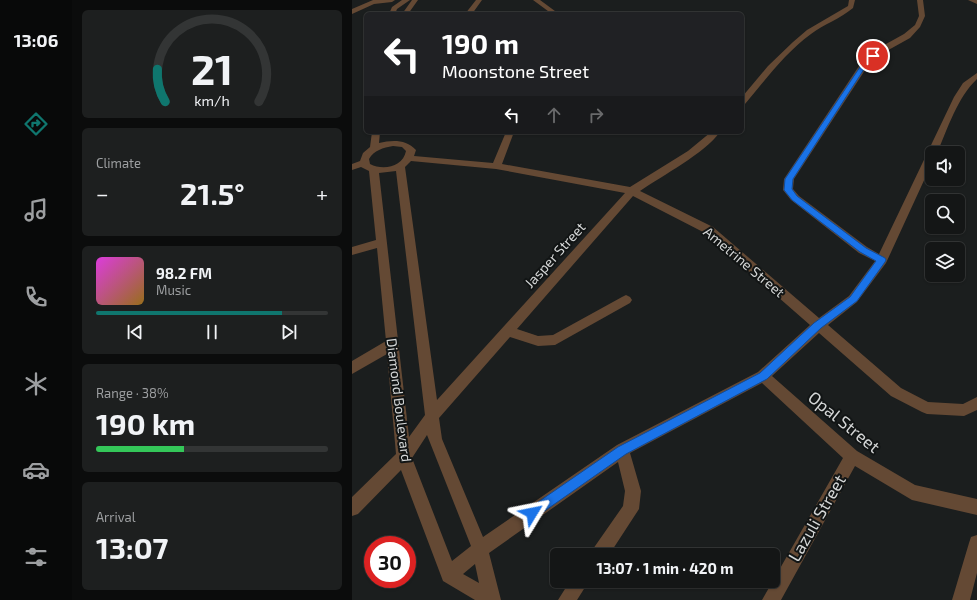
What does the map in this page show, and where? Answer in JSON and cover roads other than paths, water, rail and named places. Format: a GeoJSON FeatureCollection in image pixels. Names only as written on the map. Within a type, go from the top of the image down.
{"type":"FeatureCollection","features":[{"type":"Feature","properties":{"kind":"street"},"geometry":{"type":"LineString","coordinates":[[352,12],[373,2],[392,0]]}},
{"type":"Feature","properties":{"kind":"street"},"geometry":{"type":"LineString","coordinates":[[393,12],[394,8],[407,0]]}},
{"type":"Feature","properties":{"kind":"street"},"geometry":{"type":"LineString","coordinates":[[406,12],[415,0]]}},
{"type":"Feature","properties":{"kind":"street"},"geometry":{"type":"LineString","coordinates":[[469,12],[479,0]]}},
{"type":"Feature","properties":{"kind":"street"},"geometry":{"type":"LineString","coordinates":[[536,0],[553,12]]}},
{"type":"Feature","properties":{"kind":"street"},"geometry":{"type":"LineString","coordinates":[[744,100],[803,36],[842,14],[851,7],[852,0]]}},
{"type":"Feature","properties":{"kind":"street"},"geometry":{"type":"LineString","coordinates":[[882,260],[863,250],[795,198],[788,190],[789,179],[866,62],[880,51],[907,36],[918,26],[922,16],[920,0]]}},
{"type":"Feature","properties":{"kind":"street"},"geometry":{"type":"LineString","coordinates":[[971,0],[977,2]]}},
{"type":"Feature","properties":{"kind":"street"},"geometry":{"type":"LineString","coordinates":[[492,600],[449,575],[480,549],[622,450],[763,376],[818,326],[853,299],[882,260],[958,97],[966,85],[977,75]]}},
{"type":"Feature","properties":{"kind":"street"},"geometry":{"type":"LineString","coordinates":[[374,149],[376,134]]}},
{"type":"Feature","properties":{"kind":"street"},"geometry":{"type":"LineString","coordinates":[[399,134],[399,143]]}},
{"type":"Feature","properties":{"kind":"street"},"geometry":{"type":"LineString","coordinates":[[496,166],[509,134]]}},
{"type":"Feature","properties":{"kind":"street","name":"Jasper Street"},"geometry":{"type":"LineString","coordinates":[[352,508],[404,457],[432,416],[632,191],[691,153],[714,134]]}},
{"type":"Feature","properties":{"kind":"street"},"geometry":{"type":"LineString","coordinates":[[369,166],[366,156],[374,149],[386,144],[399,143],[409,147],[411,150],[405,162],[435,439],[480,549],[492,600]]}},
{"type":"Feature","properties":{"kind":"street","name":"Ametrine Street"},"geometry":{"type":"LineString","coordinates":[[352,167],[369,166],[387,170],[405,162],[496,166],[632,191],[709,230],[896,392],[927,408],[964,410],[977,403]]}},
{"type":"Feature","properties":{"kind":"street","name":"Diamond Boulevard"},"geometry":{"type":"LineString","coordinates":[[369,166],[382,242],[404,457],[449,575]]}},
{"type":"Feature","properties":{"kind":"street"},"geometry":{"type":"LineString","coordinates":[[352,251],[382,242]]}},
{"type":"Feature","properties":{"kind":"street"},"geometry":{"type":"LineString","coordinates":[[507,331],[538,341],[555,340],[626,300]]}},
{"type":"Feature","properties":{"kind":"street"},"geometry":{"type":"LineString","coordinates":[[352,368],[392,344]]}},
{"type":"Feature","properties":{"kind":"street","name":"Opal Street"},"geometry":{"type":"LineString","coordinates":[[763,376],[852,456],[912,492],[977,506]]}},
{"type":"Feature","properties":{"kind":"street"},"geometry":{"type":"LineString","coordinates":[[604,548],[631,509],[633,491],[622,450]]}},
{"type":"Feature","properties":{"kind":"street","name":"Lazuli Street"},"geometry":{"type":"LineString","coordinates":[[771,600],[852,456]]}},
{"type":"Feature","properties":{"kind":"street"},"geometry":{"type":"LineString","coordinates":[[961,600],[977,543]]}},
{"type":"Feature","properties":{"kind":"street"},"geometry":{"type":"LineString","coordinates":[[567,600],[575,588]]}}]}
